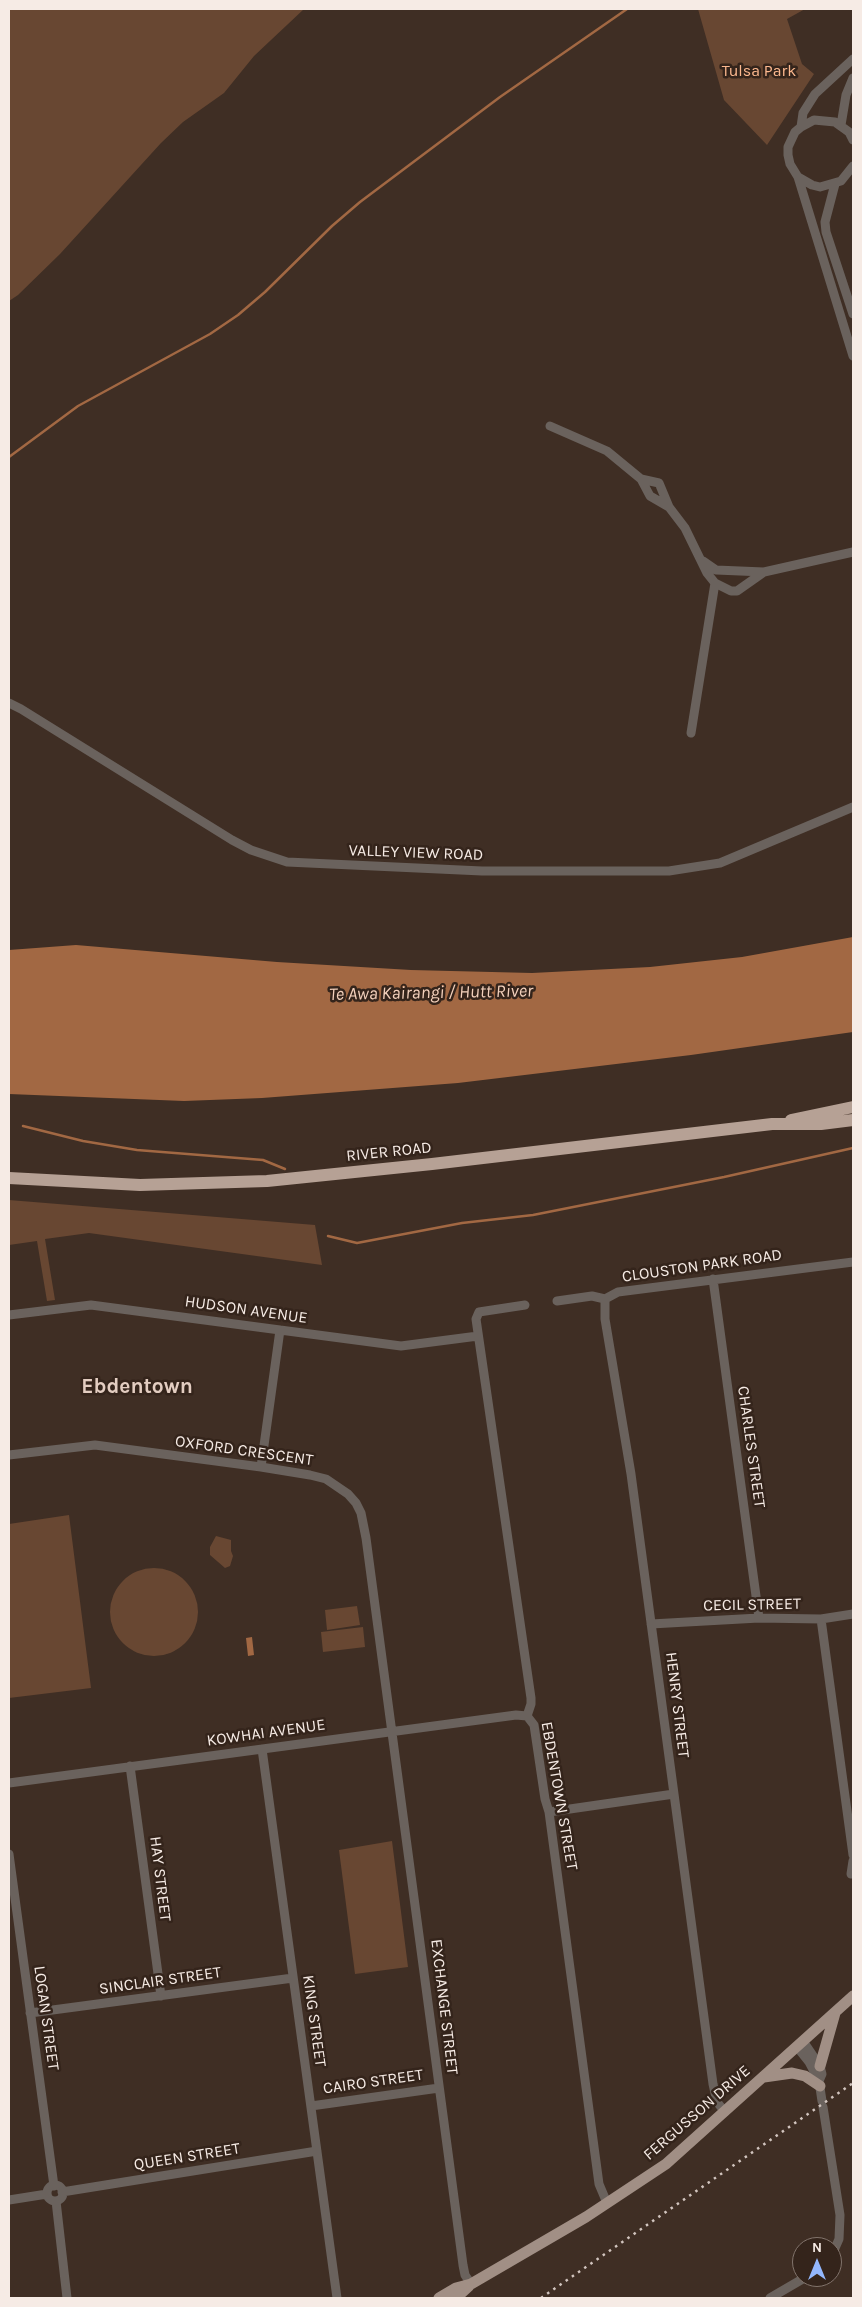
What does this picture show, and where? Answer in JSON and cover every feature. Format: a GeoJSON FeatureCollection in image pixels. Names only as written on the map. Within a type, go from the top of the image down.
{"type":"FeatureCollection","features":[{"type":"Feature","properties":{"kind":"highway","name":"RIVER ROAD"},"geometry":{"type":"LineString","coordinates":[[9,1178],[140,1185],[267,1181],[423,1165],[772,1124],[853,1107]]}},
{"type":"Feature","properties":{"kind":"highway","name":"RIVER ROAD"},"geometry":{"type":"LineString","coordinates":[[772,1124],[821,1124],[853,1120]]}},
{"type":"Feature","properties":{"kind":"main road","name":"FERGUSSON DRIVE"},"geometry":{"type":"LineString","coordinates":[[456,2298],[471,2284],[607,2203],[666,2164],[853,1996]]}},
{"type":"Feature","properties":{"kind":"main road"},"geometry":{"type":"LineString","coordinates":[[820,2066],[835,2012]]}},
{"type":"Feature","properties":{"kind":"main road"},"geometry":{"type":"LineString","coordinates":[[764,2077],[792,2073],[806,2076],[819,2084]]}},
{"type":"Feature","properties":{"kind":"main road","name":"FERGUSSON DRIVE"},"geometry":{"type":"LineString","coordinates":[[439,2298],[456,2288],[471,2284]]}},
{"type":"Feature","properties":{"kind":"street"},"geometry":{"type":"LineString","coordinates":[[853,58],[815,94],[803,113],[801,126],[791,140],[788,156],[798,178],[853,356]]}},
{"type":"Feature","properties":{"kind":"street"},"geometry":{"type":"LineString","coordinates":[[842,125],[846,95],[853,78]]}},
{"type":"Feature","properties":{"kind":"street"},"geometry":{"type":"LineString","coordinates":[[801,126],[821,119],[842,125],[853,140]]}},
{"type":"Feature","properties":{"kind":"street"},"geometry":{"type":"LineString","coordinates":[[798,178],[820,187],[835,184],[852,170]]}},
{"type":"Feature","properties":{"kind":"street"},"geometry":{"type":"LineString","coordinates":[[835,184],[825,222],[826,232],[853,314]]}},
{"type":"Feature","properties":{"kind":"street"},"geometry":{"type":"LineString","coordinates":[[550,426],[607,451],[641,480],[650,496],[669,507]]}},
{"type":"Feature","properties":{"kind":"street"},"geometry":{"type":"LineString","coordinates":[[641,480],[659,484],[669,507],[684,528],[701,559],[706,573],[715,582],[730,591],[737,591],[764,572]]}},
{"type":"Feature","properties":{"kind":"street"},"geometry":{"type":"LineString","coordinates":[[843,553],[853,547]]}},
{"type":"Feature","properties":{"kind":"street"},"geometry":{"type":"LineString","coordinates":[[701,559],[716,570],[764,572],[853,552]]}},
{"type":"Feature","properties":{"kind":"street"},"geometry":{"type":"LineString","coordinates":[[691,733],[696,715],[711,595],[715,582]]}},
{"type":"Feature","properties":{"kind":"street","name":"VALLEY VIEW ROAD"},"geometry":{"type":"LineString","coordinates":[[9,703],[232,840],[251,850],[287,862],[482,871],[669,870],[720,863],[853,807]]}},
{"type":"Feature","properties":{"kind":"street","name":"CLOUSTON PARK ROAD"},"geometry":{"type":"LineString","coordinates":[[557,1300],[592,1296],[605,1299],[618,1292],[853,1262]]}},
{"type":"Feature","properties":{"kind":"street","name":"CHARLES STREET"},"geometry":{"type":"LineString","coordinates":[[713,1280],[759,1618]]}},
{"type":"Feature","properties":{"kind":"street","name":"HENRY STREET"},"geometry":{"type":"LineString","coordinates":[[605,1299],[605,1319],[621,1407],[652,1624],[713,2084],[717,2102],[725,2112]]}},
{"type":"Feature","properties":{"kind":"street","name":"HUDSON AVENUE"},"geometry":{"type":"LineString","coordinates":[[9,1315],[91,1305],[402,1346],[478,1336]]}},
{"type":"Feature","properties":{"kind":"street","name":"EBDENTOWN STREET"},"geometry":{"type":"LineString","coordinates":[[525,1305],[479,1312],[476,1319],[531,1704],[527,1716],[534,1725],[545,1798],[549,1812],[599,2184],[602,2197],[607,2203]]}},
{"type":"Feature","properties":{"kind":"street"},"geometry":{"type":"LineString","coordinates":[[261,1467],[280,1330]]}},
{"type":"Feature","properties":{"kind":"street","name":"OXFORD CRESCENT"},"geometry":{"type":"LineString","coordinates":[[9,1455],[95,1445],[310,1475],[326,1479],[348,1494],[361,1513],[391,1731]]}},
{"type":"Feature","properties":{"kind":"street","name":"CECIL STREET"},"geometry":{"type":"LineString","coordinates":[[652,1624],[759,1618],[821,1619],[853,1614]]}},
{"type":"Feature","properties":{"kind":"street"},"geometry":{"type":"LineString","coordinates":[[821,1619],[853,1855]]}},
{"type":"Feature","properties":{"kind":"street","name":"KOWHAI AVENUE"},"geometry":{"type":"LineString","coordinates":[[9,1784],[391,1731],[516,1715],[527,1716]]}},
{"type":"Feature","properties":{"kind":"street","name":"EXCHANGE STREET"},"geometry":{"type":"LineString","coordinates":[[391,1731],[463,2265],[465,2275],[471,2284]]}},
{"type":"Feature","properties":{"kind":"street","name":"KING STREET"},"geometry":{"type":"LineString","coordinates":[[262,1749],[337,2298]]}},
{"type":"Feature","properties":{"kind":"street","name":"HAY STREET"},"geometry":{"type":"LineString","coordinates":[[130,1766],[161,1996]]}},
{"type":"Feature","properties":{"kind":"street"},"geometry":{"type":"LineString","coordinates":[[549,1812],[674,1794]]}},
{"type":"Feature","properties":{"kind":"street","name":"LOGAN STREET"},"geometry":{"type":"LineString","coordinates":[[9,1854],[54,2186]]}},
{"type":"Feature","properties":{"kind":"street"},"geometry":{"type":"LineString","coordinates":[[851,1874],[853,1861]]}},
{"type":"Feature","properties":{"kind":"street","name":"SINCLAIR STREET"},"geometry":{"type":"LineString","coordinates":[[30,2013],[293,1978]]}},
{"type":"Feature","properties":{"kind":"street"},"geometry":{"type":"LineString","coordinates":[[800,2044],[820,2066],[822,2074],[819,2084]]}},
{"type":"Feature","properties":{"kind":"street"},"geometry":{"type":"LineString","coordinates":[[800,2044],[819,2084],[840,2215],[839,2237]]}},
{"type":"Feature","properties":{"kind":"street","name":"CAIRO STREET"},"geometry":{"type":"LineString","coordinates":[[311,2106],[439,2088]]}},
{"type":"Feature","properties":{"kind":"street","name":"QUEEN STREET"},"geometry":{"type":"LineString","coordinates":[[62,2192],[317,2151]]}},
{"type":"Feature","properties":{"kind":"street"},"geometry":{"type":"LineString","coordinates":[[47,2194],[49,2188],[54,2186],[60,2188],[62,2197],[56,2201]]}},
{"type":"Feature","properties":{"kind":"street"},"geometry":{"type":"LineString","coordinates":[[9,2200],[47,2194]]}},
{"type":"Feature","properties":{"kind":"street"},"geometry":{"type":"LineString","coordinates":[[47,2194],[49,2198],[56,2201]]}},
{"type":"Feature","properties":{"kind":"street"},"geometry":{"type":"LineString","coordinates":[[56,2201],[67,2298]]}},
{"type":"Feature","properties":{"kind":"street"},"geometry":{"type":"LineString","coordinates":[[770,2298],[792,2285]]}},
{"type":"Feature","properties":{"kind":"green space"},"geometry":{"type":"Polygon","coordinates":[[[9,9],[304,9],[254,56],[224,93],[183,122],[161,143],[60,254],[18,295],[9,301],[9,9]]]}},
{"type":"Feature","properties":{"kind":"green space","name":"Tulsa Park"},"geometry":{"type":"Polygon","coordinates":[[[698,9],[805,9],[787,19],[802,64],[814,74],[767,145],[724,100],[698,9]]]}},
{"type":"Feature","properties":{"kind":"green space"},"geometry":{"type":"Polygon","coordinates":[[[9,1200],[315,1225],[322,1265],[89,1233],[45,1239],[55,1300],[47,1301],[37,1241],[9,1245],[9,1200]]]}},
{"type":"Feature","properties":{"kind":"green space"},"geometry":{"type":"Polygon","coordinates":[[[69,1515],[91,1688],[9,1698],[9,1524],[69,1515]]]}},
{"type":"Feature","properties":{"kind":"green space"},"geometry":{"type":"Polygon","coordinates":[[[216,1536],[231,1540],[233,1556],[230,1566],[225,1568],[210,1555],[210,1547],[216,1536]]]}},
{"type":"Feature","properties":{"kind":"green space"},"geometry":{"type":"Polygon","coordinates":[[[154,1568],[171,1572],[185,1581],[194,1595],[198,1612],[194,1629],[185,1643],[171,1652],[154,1656],[137,1652],[123,1643],[114,1629],[110,1612],[114,1595],[123,1581],[137,1572],[154,1568]]]}},
{"type":"Feature","properties":{"kind":"green space"},"geometry":{"type":"Polygon","coordinates":[[[357,1606],[360,1625],[327,1630],[325,1610],[357,1606]]]}},
{"type":"Feature","properties":{"kind":"green space"},"geometry":{"type":"Polygon","coordinates":[[[363,1627],[365,1647],[323,1652],[321,1632],[363,1627]]]}},
{"type":"Feature","properties":{"kind":"green space"},"geometry":{"type":"Polygon","coordinates":[[[392,1841],[408,1967],[355,1974],[339,1850],[392,1841]]]}},
{"type":"Feature","properties":{"kind":"water","name":"Te Awa Kairangi / Hutt River"},"geometry":{"type":"Polygon","coordinates":[[[853,937],[853,1032],[691,1055],[458,1083],[262,1098],[184,1101],[9,1094],[9,950],[76,945],[277,962],[411,970],[532,973],[650,967],[742,957],[853,937]]]}},
{"type":"Feature","properties":{"kind":"water"},"geometry":{"type":"Polygon","coordinates":[[[252,1637],[254,1655],[248,1656],[246,1638],[252,1637]]]}},
{"type":"Feature","properties":{"kind":"waterway"},"geometry":{"type":"LineString","coordinates":[[9,457],[78,406],[210,334],[238,315],[360,202],[500,97],[627,9]]}},
{"type":"Feature","properties":{"kind":"waterway"},"geometry":{"type":"LineString","coordinates":[[23,1126],[83,1141],[137,1150],[263,1160],[285,1169]]}},
{"type":"Feature","properties":{"kind":"waterway"},"geometry":{"type":"LineString","coordinates":[[328,1236],[357,1243],[462,1223],[533,1215],[724,1177],[853,1148]]}},
{"type":"Feature","properties":{"kind":"railway"},"geometry":{"type":"LineString","coordinates":[[541,2298],[853,2083]]}},
{"type":"Feature","properties":{"kind":"district","name":"Ebdentown"},"geometry":{"type":"Point","coordinates":[137,1387]}}]}
